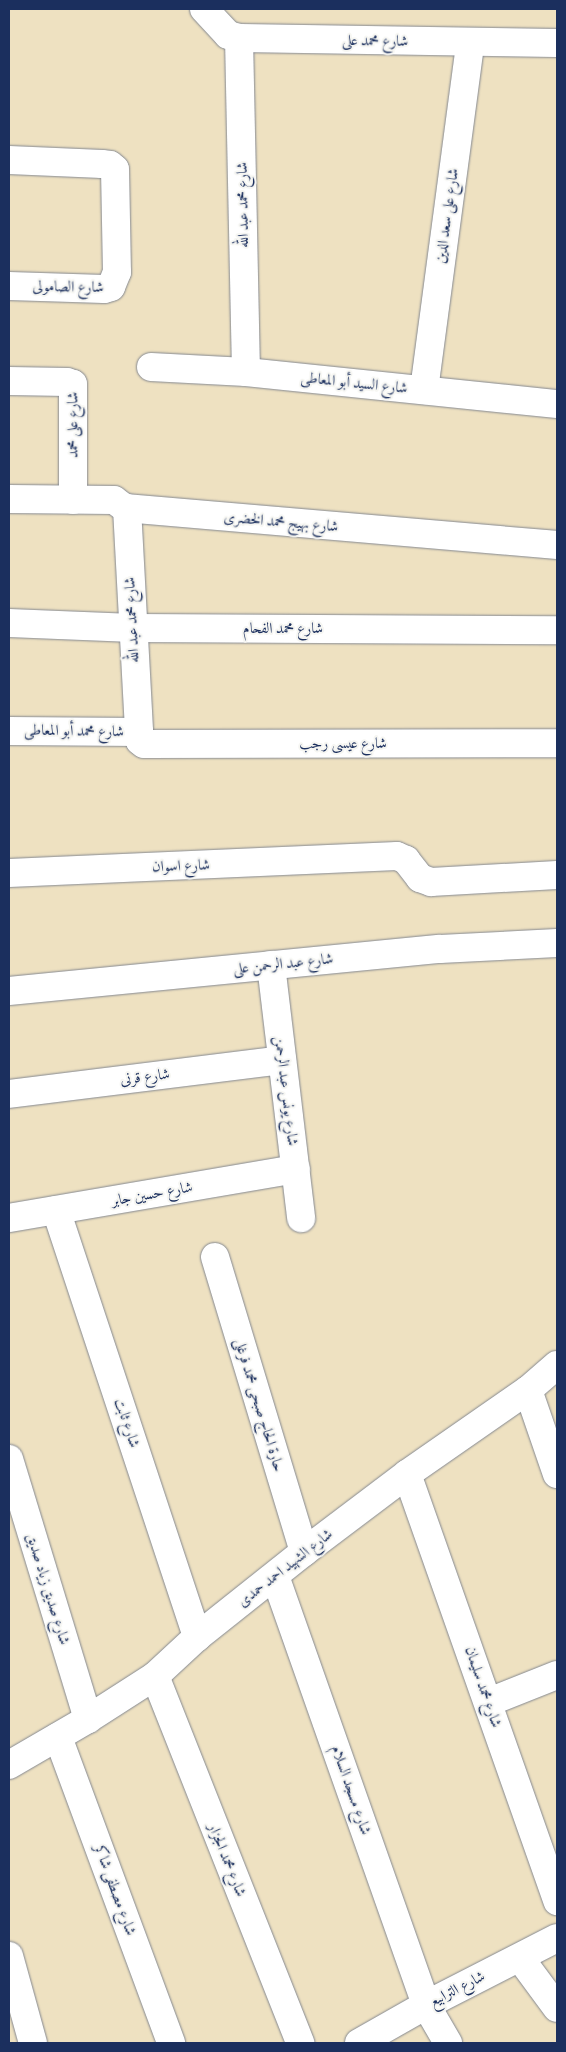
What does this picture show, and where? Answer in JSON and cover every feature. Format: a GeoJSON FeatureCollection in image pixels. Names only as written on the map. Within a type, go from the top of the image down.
{"type":"FeatureCollection","features":[{"type":"Feature","properties":{"kind":"street"},"geometry":{"type":"LineString","coordinates":[[204,9],[228,35],[239,38]]}},
{"type":"Feature","properties":{"kind":"street","name":"شارع محمد على"},"geometry":{"type":"LineString","coordinates":[[239,38],[557,43]]}},
{"type":"Feature","properties":{"kind":"street","name":"شارع محمد عبد الله"},"geometry":{"type":"LineString","coordinates":[[239,38],[246,372]]}},
{"type":"Feature","properties":{"kind":"street","name":"شارع على سعد الدين"},"geometry":{"type":"LineString","coordinates":[[424,390],[470,43]]}},
{"type":"Feature","properties":{"kind":"street","name":"شارع الصامولى"},"geometry":{"type":"LineString","coordinates":[[9,160],[110,165],[115,169],[117,272],[111,287],[104,289],[9,286]]}},
{"type":"Feature","properties":{"kind":"street","name":"شارع السيد أبو المعاطى"},"geometry":{"type":"LineString","coordinates":[[151,366],[246,372],[557,404]]}},
{"type":"Feature","properties":{"kind":"street","name":"شارع على محمد"},"geometry":{"type":"LineString","coordinates":[[9,381],[68,382],[73,384],[73,500]]}},
{"type":"Feature","properties":{"kind":"street","name":"شارع بهيج محمد الخضرى"},"geometry":{"type":"LineString","coordinates":[[9,499],[116,500],[127,508],[557,546]]}},
{"type":"Feature","properties":{"kind":"street","name":"شارع محمد عبد الله"},"geometry":{"type":"LineString","coordinates":[[127,508],[138,732]]}},
{"type":"Feature","properties":{"kind":"street","name":"شارع محمد الفحام"},"geometry":{"type":"LineString","coordinates":[[9,623],[133,628],[557,630]]}},
{"type":"Feature","properties":{"kind":"street","name":"شارع محمد أبو المعاطى"},"geometry":{"type":"LineString","coordinates":[[9,731],[138,732]]}},
{"type":"Feature","properties":{"kind":"street","name":"شارع عيسى رجب"},"geometry":{"type":"LineString","coordinates":[[138,732],[140,741],[150,746],[557,743]]}},
{"type":"Feature","properties":{"kind":"street","name":"شارع اسوان"},"geometry":{"type":"LineString","coordinates":[[9,873],[398,856],[406,860],[420,878],[431,882],[557,875]]}},
{"type":"Feature","properties":{"kind":"street","name":"شارع عبد الرحمن على"},"geometry":{"type":"LineString","coordinates":[[9,991],[440,949],[557,943]]}},
{"type":"Feature","properties":{"kind":"street","name":"شارع يونس عبد الرحمن"},"geometry":{"type":"LineString","coordinates":[[270,965],[301,1218]]}},
{"type":"Feature","properties":{"kind":"street","name":"شارع قرنى"},"geometry":{"type":"LineString","coordinates":[[9,1094],[282,1060]]}},
{"type":"Feature","properties":{"kind":"street","name":"شارع حسين جابر"},"geometry":{"type":"LineString","coordinates":[[9,1218],[296,1170]]}},
{"type":"Feature","properties":{"kind":"street","name":"شارع ثابت"},"geometry":{"type":"LineString","coordinates":[[56,1210],[198,1637]]}},
{"type":"Feature","properties":{"kind":"street","name":"حارة الحاج صبحى محمد فرغلى"},"geometry":{"type":"LineString","coordinates":[[214,1257],[304,1552]]}},
{"type":"Feature","properties":{"kind":"street","name":"شارع الشهيد احمد حمدى"},"geometry":{"type":"LineString","coordinates":[[9,1765],[88,1719],[155,1676],[198,1637],[304,1552],[407,1474],[528,1390],[557,1365]]}},
{"type":"Feature","properties":{"kind":"street"},"geometry":{"type":"LineString","coordinates":[[528,1390],[557,1474]]}},
{"type":"Feature","properties":{"kind":"street","name":"شارع صديق زياد صديق"},"geometry":{"type":"LineString","coordinates":[[9,1459],[88,1719]]}},
{"type":"Feature","properties":{"kind":"street","name":"شارع محمد سليمان"},"geometry":{"type":"LineString","coordinates":[[407,1474],[489,1702],[557,1901]]}},
{"type":"Feature","properties":{"kind":"street","name":"شارع مسجد السلام"},"geometry":{"type":"LineString","coordinates":[[275,1576],[426,2005],[448,2043]]}},
{"type":"Feature","properties":{"kind":"street"},"geometry":{"type":"LineString","coordinates":[[489,1702],[557,1675]]}},
{"type":"Feature","properties":{"kind":"street","name":"شارع محمد الجزار"},"geometry":{"type":"LineString","coordinates":[[155,1676],[300,2043]]}},
{"type":"Feature","properties":{"kind":"street","name":"شارع مصطفى شاكر"},"geometry":{"type":"LineString","coordinates":[[58,1737],[171,2043]]}},
{"type":"Feature","properties":{"kind":"street","name":"شارع الترابيع"},"geometry":{"type":"LineString","coordinates":[[359,2043],[426,2005],[557,1938]]}},
{"type":"Feature","properties":{"kind":"street"},"geometry":{"type":"LineString","coordinates":[[9,1956],[33,2043]]}},
{"type":"Feature","properties":{"kind":"street"},"geometry":{"type":"LineString","coordinates":[[520,1958],[557,2008]]}}]}
